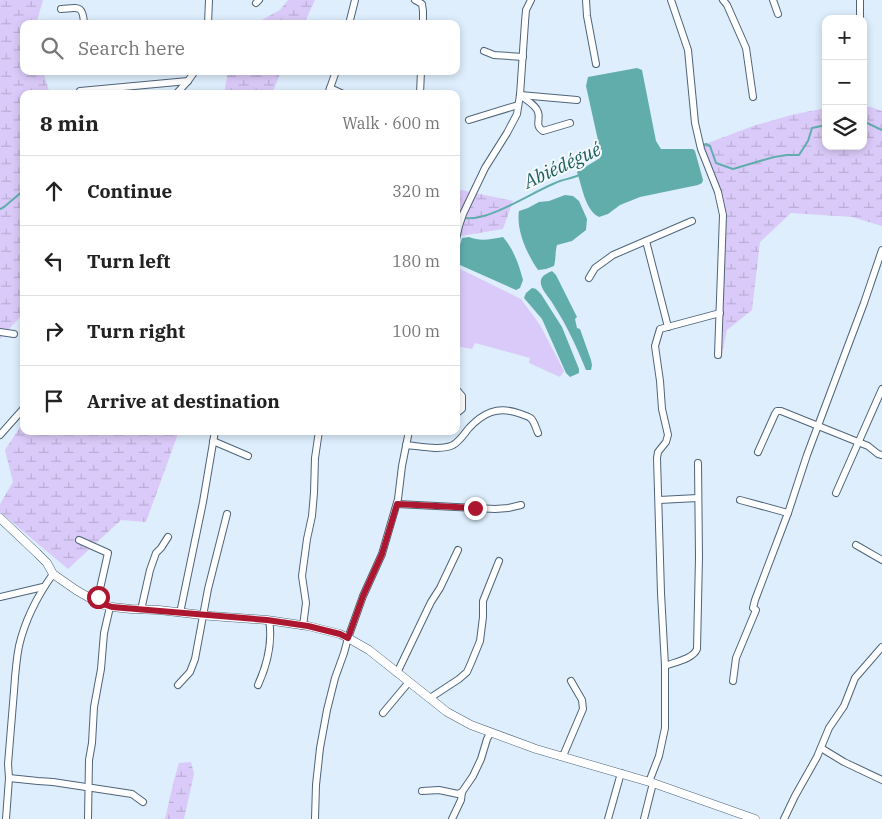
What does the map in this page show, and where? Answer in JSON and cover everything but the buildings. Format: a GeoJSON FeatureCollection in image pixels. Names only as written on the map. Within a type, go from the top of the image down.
{"type":"FeatureCollection","features":[{"type":"Feature","properties":{"kind":"street"},"geometry":{"type":"LineString","coordinates":[[208,20],[209,0]]}},
{"type":"Feature","properties":{"kind":"street"},"geometry":{"type":"LineString","coordinates":[[350,20],[355,0]]}},
{"type":"Feature","properties":{"kind":"street"},"geometry":{"type":"LineString","coordinates":[[415,0],[422,4],[423,20]]}},
{"type":"Feature","properties":{"kind":"street"},"geometry":{"type":"LineString","coordinates":[[460,224],[486,168],[517,114],[526,10],[531,0]]}},
{"type":"Feature","properties":{"kind":"street"},"geometry":{"type":"LineString","coordinates":[[586,0],[596,64]]}},
{"type":"Feature","properties":{"kind":"street"},"geometry":{"type":"LineString","coordinates":[[671,0],[688,50],[695,124],[701,149],[718,192],[722,215],[718,355]]}},
{"type":"Feature","properties":{"kind":"street"},"geometry":{"type":"LineString","coordinates":[[723,0],[746,48],[753,97]]}},
{"type":"Feature","properties":{"kind":"street"},"geometry":{"type":"LineString","coordinates":[[773,0],[778,14]]}},
{"type":"Feature","properties":{"kind":"street"},"geometry":{"type":"LineString","coordinates":[[860,0],[860,15]]}},
{"type":"Feature","properties":{"kind":"street"},"geometry":{"type":"LineString","coordinates":[[61,9],[81,9],[84,13],[84,20]]}},
{"type":"Feature","properties":{"kind":"street"},"geometry":{"type":"LineString","coordinates":[[484,51],[494,55],[523,57]]}},
{"type":"Feature","properties":{"kind":"street"},"geometry":{"type":"LineString","coordinates":[[180,90],[193,75]]}},
{"type":"Feature","properties":{"kind":"street"},"geometry":{"type":"LineString","coordinates":[[329,90],[335,75]]}},
{"type":"Feature","properties":{"kind":"street"},"geometry":{"type":"LineString","coordinates":[[420,90],[421,75]]}},
{"type":"Feature","properties":{"kind":"street"},"geometry":{"type":"LineString","coordinates":[[91,90],[188,81]]}},
{"type":"Feature","properties":{"kind":"street"},"geometry":{"type":"LineString","coordinates":[[520,95],[577,100]]}},
{"type":"Feature","properties":{"kind":"street"},"geometry":{"type":"LineString","coordinates":[[520,95],[535,107],[539,113],[538,126],[540,130],[543,131],[570,123]]}},
{"type":"Feature","properties":{"kind":"street"},"geometry":{"type":"LineString","coordinates":[[469,120],[518,105]]}},
{"type":"Feature","properties":{"kind":"street"},"geometry":{"type":"LineString","coordinates":[[589,278],[595,268],[613,255],[692,221]]}},
{"type":"Feature","properties":{"kind":"street"},"geometry":{"type":"LineString","coordinates":[[646,241],[668,327]]}},
{"type":"Feature","properties":{"kind":"street"},"geometry":{"type":"LineString","coordinates":[[733,681],[736,658],[756,610],[753,608],[755,600],[882,250]]}},
{"type":"Feature","properties":{"kind":"street"},"geometry":{"type":"LineString","coordinates":[[644,819],[665,728],[665,666],[657,458],[658,452],[666,442],[668,435],[662,409],[655,346],[660,329],[720,313]]}},
{"type":"Feature","properties":{"kind":"street"},"geometry":{"type":"LineString","coordinates":[[0,332],[14,334]]}},
{"type":"Feature","properties":{"kind":"street"},"geometry":{"type":"LineString","coordinates":[[836,494],[882,389]]}},
{"type":"Feature","properties":{"kind":"street"},"geometry":{"type":"LineString","coordinates":[[460,394],[462,396],[462,409],[460,412]]}},
{"type":"Feature","properties":{"kind":"street"},"geometry":{"type":"LineString","coordinates":[[406,445],[446,448],[462,438],[486,414],[502,410],[513,411],[534,420],[538,433]]}},
{"type":"Feature","properties":{"kind":"street"},"geometry":{"type":"LineString","coordinates":[[758,452],[775,414],[777,411],[781,411],[868,446],[882,455]]}},
{"type":"Feature","properties":{"kind":"street"},"geometry":{"type":"LineString","coordinates":[[0,435],[20,412]]}},
{"type":"Feature","properties":{"kind":"street"},"geometry":{"type":"LineString","coordinates":[[180,613],[204,502],[214,435]]}},
{"type":"Feature","properties":{"kind":"street"},"geometry":{"type":"LineString","coordinates":[[303,626],[306,603],[302,576],[312,516],[315,458],[318,435]]}},
{"type":"Feature","properties":{"kind":"street"},"geometry":{"type":"LineString","coordinates":[[315,819],[320,748],[327,710],[348,638],[363,596],[382,554],[397,504],[408,435]]}},
{"type":"Feature","properties":{"kind":"street"},"geometry":{"type":"LineString","coordinates":[[213,441],[248,456]]}},
{"type":"Feature","properties":{"kind":"street"},"geometry":{"type":"LineString","coordinates":[[665,666],[691,657],[698,649],[698,463]]}},
{"type":"Feature","properties":{"kind":"street"},"geometry":{"type":"LineString","coordinates":[[659,500],[698,498]]}},
{"type":"Feature","properties":{"kind":"street"},"geometry":{"type":"LineString","coordinates":[[740,500],[788,513]]}},
{"type":"Feature","properties":{"kind":"street"},"geometry":{"type":"LineString","coordinates":[[397,504],[496,509],[521,505]]}},
{"type":"Feature","properties":{"kind":"street"},"geometry":{"type":"LineString","coordinates":[[178,684],[190,672],[194,659],[208,589],[227,514]]}},
{"type":"Feature","properties":{"kind":"street"},"geometry":{"type":"LineString","coordinates":[[0,518],[37,552],[54,574],[97,602],[110,607],[269,620],[340,634],[369,650],[447,712],[471,724],[536,749],[651,782],[755,819]]}},
{"type":"Feature","properties":{"kind":"street"},"geometry":{"type":"LineString","coordinates":[[141,610],[156,553],[168,537]]}},
{"type":"Feature","properties":{"kind":"street"},"geometry":{"type":"LineString","coordinates":[[80,540],[108,553],[97,602]]}},
{"type":"Feature","properties":{"kind":"street"},"geometry":{"type":"LineString","coordinates":[[856,545],[882,560]]}},
{"type":"Feature","properties":{"kind":"street"},"geometry":{"type":"LineString","coordinates":[[397,673],[458,550]]}},
{"type":"Feature","properties":{"kind":"street"},"geometry":{"type":"LineString","coordinates":[[430,698],[467,672],[480,641],[483,600],[499,561]]}},
{"type":"Feature","properties":{"kind":"street"},"geometry":{"type":"LineString","coordinates":[[6,819],[9,778],[8,764],[19,646],[43,587],[54,574]]}},
{"type":"Feature","properties":{"kind":"street"},"geometry":{"type":"LineString","coordinates":[[0,597],[43,587]]}},
{"type":"Feature","properties":{"kind":"street"},"geometry":{"type":"LineString","coordinates":[[88,819],[89,760],[94,707],[101,669],[104,633],[110,607]]}},
{"type":"Feature","properties":{"kind":"street"},"geometry":{"type":"LineString","coordinates":[[258,685],[268,662],[271,629],[269,620]]}},
{"type":"Feature","properties":{"kind":"street"},"geometry":{"type":"LineString","coordinates":[[784,819],[807,777],[829,728],[847,700],[855,678],[882,646]]}},
{"type":"Feature","properties":{"kind":"street"},"geometry":{"type":"LineString","coordinates":[[563,756],[583,709],[582,700],[571,681]]}},
{"type":"Feature","properties":{"kind":"street"},"geometry":{"type":"LineString","coordinates":[[383,713],[409,682]]}},
{"type":"Feature","properties":{"kind":"street"},"geometry":{"type":"LineString","coordinates":[[452,819],[461,800],[462,792],[473,776],[481,759],[487,738],[491,732]]}},
{"type":"Feature","properties":{"kind":"street"},"geometry":{"type":"LineString","coordinates":[[821,748],[844,762],[882,780]]}},
{"type":"Feature","properties":{"kind":"street"},"geometry":{"type":"LineString","coordinates":[[608,819],[622,773]]}},
{"type":"Feature","properties":{"kind":"street"},"geometry":{"type":"LineString","coordinates":[[9,778],[53,782],[132,794],[143,802]]}},
{"type":"Feature","properties":{"kind":"street"},"geometry":{"type":"LineString","coordinates":[[422,791],[439,790],[458,794],[462,792]]}},
{"type":"Feature","properties":{"kind":"green space"},"geometry":{"type":"Polygon","coordinates":[[[0,0],[43,0],[37,20],[20,20],[20,75],[44,75],[49,90],[20,90],[20,317],[0,339],[0,0]]]}},
{"type":"Feature","properties":{"kind":"green space"},"geometry":{"type":"Polygon","coordinates":[[[288,0],[315,0],[306,20],[261,20],[280,10],[288,0]]]}},
{"type":"Feature","properties":{"kind":"green space"},"geometry":{"type":"Polygon","coordinates":[[[227,75],[279,75],[274,90],[225,90],[227,75]]]}},
{"type":"Feature","properties":{"kind":"green space"},"geometry":{"type":"Polygon","coordinates":[[[867,106],[882,111],[882,226],[852,217],[791,213],[760,242],[752,310],[727,330],[722,354],[718,353],[723,215],[700,146],[753,126],[822,109],[822,150],[867,150],[867,106]]]}},
{"type":"Feature","properties":{"kind":"green space"},"geometry":{"type":"Polygon","coordinates":[[[460,190],[513,201],[503,229],[461,236],[460,239],[460,190]]]}},
{"type":"Feature","properties":{"kind":"green space"},"geometry":{"type":"Polygon","coordinates":[[[460,269],[521,299],[540,325],[564,371],[560,377],[529,363],[530,358],[475,343],[472,349],[460,347],[460,269]]]}},
{"type":"Feature","properties":{"kind":"green space"},"geometry":{"type":"Polygon","coordinates":[[[20,427],[20,435],[178,435],[146,522],[121,520],[68,569],[0,512],[0,504],[13,482],[5,450],[20,427]]]}},
{"type":"Feature","properties":{"kind":"green space"},"geometry":{"type":"Polygon","coordinates":[[[191,762],[194,774],[184,819],[165,819],[179,763],[191,762]]]}},
{"type":"Feature","properties":{"kind":"shaded area"},"geometry":{"type":"Polygon","coordinates":[[[637,68],[642,70],[656,141],[661,149],[693,149],[703,180],[698,185],[640,197],[620,205],[608,214],[599,217],[594,214],[587,203],[577,172],[600,158],[601,154],[586,86],[588,77],[637,68]]]}},
{"type":"Feature","properties":{"kind":"shaded area"},"geometry":{"type":"Polygon","coordinates":[[[565,195],[573,196],[579,201],[587,219],[586,230],[572,241],[557,245],[554,266],[538,270],[523,242],[519,226],[519,211],[539,202],[549,201],[565,195]]]}},
{"type":"Feature","properties":{"kind":"shaded area"},"geometry":{"type":"Polygon","coordinates":[[[469,237],[482,240],[503,237],[513,252],[520,269],[523,280],[520,288],[516,290],[460,265],[462,238],[469,237]]]}},
{"type":"Feature","properties":{"kind":"shaded area"},"geometry":{"type":"Polygon","coordinates":[[[552,271],[556,275],[577,317],[575,319],[577,328],[580,329],[591,360],[591,370],[586,370],[567,328],[542,286],[541,280],[545,274],[552,271]]]}},
{"type":"Feature","properties":{"kind":"shaded area"},"geometry":{"type":"Polygon","coordinates":[[[532,288],[541,294],[562,327],[579,373],[570,377],[566,373],[542,319],[524,298],[526,293],[532,288]]]}},
{"type":"Feature","properties":{"kind":"waterway","name":"Abiédégué"},"geometry":{"type":"LineString","coordinates":[[867,123],[882,130]]}},
{"type":"Feature","properties":{"kind":"waterway","name":"Abiédégué"},"geometry":{"type":"LineString","coordinates":[[702,146],[706,144],[710,146],[716,163],[733,169],[774,157],[799,155],[808,141],[812,128],[822,126]]}},
{"type":"Feature","properties":{"kind":"waterway","name":"Abiédégué"},"geometry":{"type":"LineString","coordinates":[[465,218],[486,215],[550,185],[579,175]]}},
{"type":"Feature","properties":{"kind":"waterway","name":"Abiédégué"},"geometry":{"type":"LineString","coordinates":[[0,209],[20,193]]}},
{"type":"Feature","properties":{"kind":"route"},"geometry":{"type":"LineString","coordinates":[[98,597],[97,602],[112,607],[267,620],[308,626],[340,634],[348,638],[363,596],[382,554],[397,504],[475,508]]}}]}
